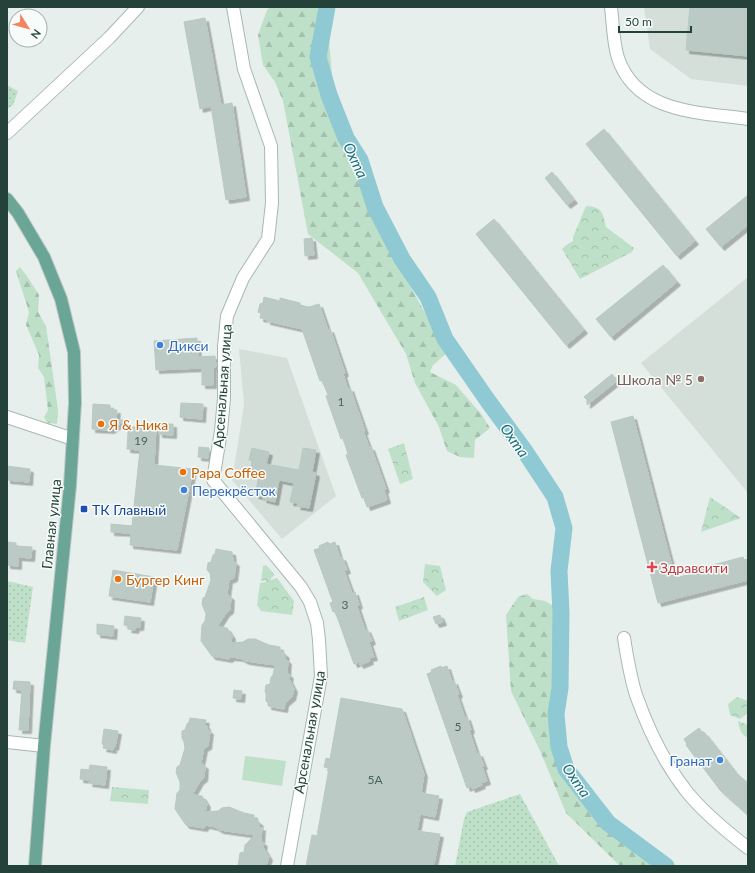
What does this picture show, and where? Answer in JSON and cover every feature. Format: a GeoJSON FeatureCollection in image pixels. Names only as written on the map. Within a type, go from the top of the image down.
{"type":"FeatureCollection","features":[{"type":"Feature","properties":{"kind":"main road","name":"Главная улица"},"geometry":{"type":"LineString","coordinates":[[7,199],[18,213],[44,257],[61,299],[74,352],[74,439],[44,746],[35,866]]}},
{"type":"Feature","properties":{"kind":"street"},"geometry":{"type":"LineString","coordinates":[[7,133],[109,38],[138,7]]}},
{"type":"Feature","properties":{"kind":"street","name":"Арсенальная улица"},"geometry":{"type":"LineString","coordinates":[[233,7],[244,69],[271,146],[272,204],[268,239],[243,278],[227,316],[224,347],[224,398],[222,425],[213,480],[301,587],[310,602],[317,623],[321,665],[320,685],[287,866]]}},
{"type":"Feature","properties":{"kind":"street"},"geometry":{"type":"LineString","coordinates":[[611,7],[615,46],[618,58],[629,80],[646,96],[656,102],[676,109],[748,119]]}},
{"type":"Feature","properties":{"kind":"street"},"geometry":{"type":"LineString","coordinates":[[7,417],[74,439]]}},
{"type":"Feature","properties":{"kind":"street"},"geometry":{"type":"LineString","coordinates":[[624,638],[636,694],[649,726],[674,773],[688,792],[708,814],[748,848]]}},
{"type":"Feature","properties":{"kind":"street"},"geometry":{"type":"LineString","coordinates":[[7,742],[44,746]]}},
{"type":"Feature","properties":{"kind":"shaded area"},"geometry":{"type":"Polygon","coordinates":[[[644,7],[748,7],[748,86],[691,79],[650,49],[644,7]]]}},
{"type":"Feature","properties":{"kind":"shaded area","name":"Школа № 5"},"geometry":{"type":"Polygon","coordinates":[[[748,277],[748,493],[641,363],[748,277]]]}},
{"type":"Feature","properties":{"kind":"shaded area"},"geometry":{"type":"Polygon","coordinates":[[[239,349],[287,358],[336,496],[282,539],[232,480],[244,405],[239,349]]]}},
{"type":"Feature","properties":{"kind":"green space"},"geometry":{"type":"Polygon","coordinates":[[[270,7],[333,7],[328,29],[333,86],[346,151],[368,205],[391,251],[447,353],[433,365],[430,372],[456,385],[482,415],[490,428],[475,440],[474,458],[460,457],[447,451],[439,427],[415,383],[406,354],[358,273],[308,234],[283,101],[275,82],[263,65],[258,35],[267,10],[270,7]]]}},
{"type":"Feature","properties":{"kind":"green space"},"geometry":{"type":"Polygon","coordinates":[[[7,85],[18,91],[13,105],[7,109],[7,85]]]}},
{"type":"Feature","properties":{"kind":"green space"},"geometry":{"type":"Polygon","coordinates":[[[586,206],[599,209],[603,214],[606,227],[634,248],[632,252],[580,279],[562,249],[573,241],[573,237],[586,206]]]}},
{"type":"Feature","properties":{"kind":"green space"},"geometry":{"type":"Polygon","coordinates":[[[20,267],[39,295],[38,312],[46,326],[58,410],[57,424],[47,423],[44,417],[48,410],[44,377],[38,368],[39,355],[26,325],[29,312],[16,271],[20,267]]]}},
{"type":"Feature","properties":{"kind":"green space"},"geometry":{"type":"Polygon","coordinates":[[[404,443],[413,479],[400,484],[388,449],[404,443]]]}},
{"type":"Feature","properties":{"kind":"green space"},"geometry":{"type":"Polygon","coordinates":[[[710,497],[741,518],[701,532],[710,497]]]}},
{"type":"Feature","properties":{"kind":"green space"},"geometry":{"type":"Polygon","coordinates":[[[425,564],[440,566],[446,590],[437,596],[423,582],[425,564]]]}},
{"type":"Feature","properties":{"kind":"green space"},"geometry":{"type":"Polygon","coordinates":[[[266,565],[275,575],[271,578],[271,580],[277,578],[294,601],[292,615],[261,611],[257,605],[260,583],[266,582],[265,580],[261,581],[263,566],[266,565]]]}},
{"type":"Feature","properties":{"kind":"green space"},"geometry":{"type":"Polygon","coordinates":[[[7,581],[33,587],[25,643],[7,640],[7,581]]]}},
{"type":"Feature","properties":{"kind":"green space"},"geometry":{"type":"Polygon","coordinates":[[[527,594],[533,599],[545,601],[554,606],[556,667],[553,738],[564,769],[605,825],[660,866],[620,866],[566,813],[541,753],[511,691],[506,615],[518,597],[527,594]]]}},
{"type":"Feature","properties":{"kind":"green space"},"geometry":{"type":"Polygon","coordinates":[[[424,597],[428,610],[399,621],[395,607],[424,597]]]}},
{"type":"Feature","properties":{"kind":"green space"},"geometry":{"type":"Polygon","coordinates":[[[737,697],[748,701],[748,713],[740,719],[730,715],[728,704],[737,697]]]}},
{"type":"Feature","properties":{"kind":"green space"},"geometry":{"type":"Polygon","coordinates":[[[738,721],[748,725],[748,738],[741,731],[738,721]]]}},
{"type":"Feature","properties":{"kind":"green space"},"geometry":{"type":"Polygon","coordinates":[[[245,756],[286,761],[282,786],[242,780],[245,756]]]}},
{"type":"Feature","properties":{"kind":"green space"},"geometry":{"type":"Polygon","coordinates":[[[112,787],[149,790],[148,804],[110,801],[112,787]]]}},
{"type":"Feature","properties":{"kind":"green space"},"geometry":{"type":"Polygon","coordinates":[[[520,794],[559,866],[455,866],[464,819],[467,812],[520,794]]]}},
{"type":"Feature","properties":{"kind":"building"},"geometry":{"type":"Polygon","coordinates":[[[690,7],[748,7],[748,56],[686,50],[690,7]]]}},
{"type":"Feature","properties":{"kind":"building"},"geometry":{"type":"Polygon","coordinates":[[[205,18],[221,105],[232,103],[246,197],[226,200],[211,106],[200,109],[184,22],[205,18]]]}},
{"type":"Feature","properties":{"kind":"building"},"geometry":{"type":"Polygon","coordinates":[[[604,129],[695,241],[677,256],[586,144],[604,129]]]}},
{"type":"Feature","properties":{"kind":"building"},"geometry":{"type":"Polygon","coordinates":[[[552,172],[574,200],[567,205],[545,178],[552,172]]]}},
{"type":"Feature","properties":{"kind":"building"},"geometry":{"type":"Polygon","coordinates":[[[748,195],[748,225],[721,247],[706,229],[748,195]]]}},
{"type":"Feature","properties":{"kind":"building"},"geometry":{"type":"Polygon","coordinates":[[[494,219],[584,330],[566,345],[476,234],[494,219]]]}},
{"type":"Feature","properties":{"kind":"building"},"geometry":{"type":"Polygon","coordinates":[[[312,238],[314,255],[305,256],[304,239],[312,238]]]}},
{"type":"Feature","properties":{"kind":"building"},"geometry":{"type":"Polygon","coordinates":[[[663,265],[677,282],[611,337],[596,319],[663,265]]]}},
{"type":"Feature","properties":{"kind":"building"},"geometry":{"type":"Polygon","coordinates":[[[264,297],[280,301],[280,298],[309,307],[319,304],[328,330],[330,329],[345,373],[343,374],[348,389],[350,388],[365,431],[363,431],[369,447],[371,447],[386,489],[384,490],[387,500],[367,507],[364,498],[362,498],[346,455],[348,454],[343,438],[341,439],[326,396],[328,395],[322,380],[320,381],[302,329],[260,318],[261,313],[258,312],[260,304],[263,303],[264,297]]]}},
{"type":"Feature","properties":{"kind":"building"},"geometry":{"type":"Polygon","coordinates":[[[197,338],[198,357],[215,356],[216,367],[213,367],[213,385],[202,385],[202,368],[156,370],[154,341],[197,338]]]}},
{"type":"Feature","properties":{"kind":"building"},"geometry":{"type":"Polygon","coordinates":[[[612,374],[617,381],[587,405],[587,400],[584,397],[612,374]]]}},
{"type":"Feature","properties":{"kind":"building"},"geometry":{"type":"Polygon","coordinates":[[[181,403],[203,404],[202,419],[180,417],[181,403]]]}},
{"type":"Feature","properties":{"kind":"building"},"geometry":{"type":"Polygon","coordinates":[[[93,404],[110,405],[110,410],[117,410],[116,420],[125,420],[111,430],[92,429],[93,404]]]}},
{"type":"Feature","properties":{"kind":"building"},"geometry":{"type":"Polygon","coordinates":[[[633,416],[675,578],[695,573],[694,570],[743,557],[744,560],[748,559],[748,580],[658,603],[611,422],[633,416]]]}},
{"type":"Feature","properties":{"kind":"building"},"geometry":{"type":"Polygon","coordinates":[[[159,424],[173,424],[173,435],[159,434],[159,424]]]}},
{"type":"Feature","properties":{"kind":"building"},"geometry":{"type":"Polygon","coordinates":[[[133,427],[156,428],[154,465],[193,469],[177,550],[130,545],[131,533],[111,532],[111,524],[132,526],[140,450],[127,449],[128,432],[133,427]]]}},
{"type":"Feature","properties":{"kind":"building"},"geometry":{"type":"Polygon","coordinates":[[[199,447],[209,448],[208,458],[198,457],[199,447]]]}},
{"type":"Feature","properties":{"kind":"building"},"geometry":{"type":"Polygon","coordinates":[[[252,448],[269,452],[266,464],[299,470],[303,448],[316,450],[312,472],[316,473],[309,508],[297,506],[298,503],[290,502],[294,483],[279,480],[275,502],[255,495],[260,471],[251,469],[252,461],[249,460],[252,448]]]}},
{"type":"Feature","properties":{"kind":"building"},"geometry":{"type":"Polygon","coordinates":[[[7,466],[30,469],[29,482],[7,480],[7,466]]]}},
{"type":"Feature","properties":{"kind":"building"},"geometry":{"type":"Polygon","coordinates":[[[7,542],[16,543],[16,546],[32,547],[31,558],[18,557],[18,566],[7,565],[7,542]]]}},
{"type":"Feature","properties":{"kind":"building"},"geometry":{"type":"Polygon","coordinates":[[[328,542],[329,544],[335,542],[340,558],[342,557],[347,570],[344,571],[352,593],[355,592],[359,605],[357,606],[365,630],[367,629],[372,641],[369,642],[374,657],[369,658],[370,661],[360,665],[359,662],[354,664],[335,611],[333,612],[330,603],[333,602],[314,550],[320,548],[319,546],[328,542]]]}},
{"type":"Feature","properties":{"kind":"building"},"geometry":{"type":"Polygon","coordinates":[[[216,549],[232,552],[233,561],[236,563],[234,578],[229,580],[227,594],[231,597],[230,610],[226,613],[217,627],[227,628],[232,636],[231,643],[255,639],[269,645],[280,647],[280,650],[286,655],[285,658],[288,661],[287,673],[290,675],[289,679],[294,689],[292,697],[285,703],[284,709],[268,706],[266,701],[266,685],[270,684],[275,665],[246,661],[240,658],[231,657],[229,659],[212,656],[201,641],[202,625],[205,621],[206,614],[202,604],[211,580],[210,573],[207,570],[208,563],[211,562],[216,549]]]}},
{"type":"Feature","properties":{"kind":"building"},"geometry":{"type":"Polygon","coordinates":[[[113,570],[154,577],[150,602],[109,596],[113,570]]]}},
{"type":"Feature","properties":{"kind":"building"},"geometry":{"type":"Polygon","coordinates":[[[440,615],[443,622],[436,624],[433,617],[440,615]]]}},
{"type":"Feature","properties":{"kind":"building"},"geometry":{"type":"Polygon","coordinates":[[[125,616],[141,618],[140,627],[136,627],[135,630],[128,629],[129,626],[124,625],[125,616]]]}},
{"type":"Feature","properties":{"kind":"building"},"geometry":{"type":"Polygon","coordinates":[[[97,624],[114,626],[113,636],[97,634],[97,624]]]}},
{"type":"Feature","properties":{"kind":"building"},"geometry":{"type":"Polygon","coordinates":[[[441,666],[441,668],[447,666],[452,682],[454,681],[465,718],[467,717],[471,730],[469,730],[477,754],[479,753],[484,766],[482,766],[487,781],[472,789],[471,786],[467,788],[427,674],[432,672],[431,670],[441,666]]]}},
{"type":"Feature","properties":{"kind":"building"},"geometry":{"type":"Polygon","coordinates":[[[14,681],[30,682],[28,730],[19,730],[22,690],[13,689],[14,681]]]}},
{"type":"Feature","properties":{"kind":"building"},"geometry":{"type":"Polygon","coordinates":[[[234,690],[242,691],[241,699],[233,698],[234,690]]]}},
{"type":"Feature","properties":{"kind":"building"},"geometry":{"type":"Polygon","coordinates":[[[341,698],[402,709],[424,774],[421,793],[439,796],[435,817],[420,814],[417,831],[440,834],[434,864],[432,863],[432,866],[306,866],[312,835],[317,836],[329,768],[324,767],[326,758],[330,759],[341,698]]]}},
{"type":"Feature","properties":{"kind":"building"},"geometry":{"type":"Polygon","coordinates":[[[190,718],[206,720],[205,725],[210,731],[208,746],[204,748],[201,763],[205,766],[204,778],[200,781],[192,795],[202,796],[207,804],[205,812],[218,811],[222,808],[229,807],[254,815],[254,818],[260,823],[259,826],[261,828],[262,827],[261,841],[264,843],[263,847],[269,857],[266,866],[238,866],[240,853],[244,852],[245,845],[255,835],[220,830],[206,825],[204,828],[186,825],[175,809],[177,793],[180,790],[180,782],[176,772],[177,767],[180,765],[185,748],[182,738],[182,731],[185,730],[190,718]]]}},
{"type":"Feature","properties":{"kind":"building"},"geometry":{"type":"Polygon","coordinates":[[[699,728],[703,733],[704,732],[736,773],[748,783],[748,815],[720,790],[686,745],[687,744],[684,739],[699,728]]]}},
{"type":"Feature","properties":{"kind":"building"},"geometry":{"type":"Polygon","coordinates":[[[104,729],[118,731],[113,750],[103,748],[104,745],[102,744],[104,729]]]}},
{"type":"Feature","properties":{"kind":"building"},"geometry":{"type":"Polygon","coordinates":[[[90,765],[107,767],[105,785],[89,783],[90,780],[80,779],[81,769],[89,770],[90,765]]]}},
{"type":"Feature","properties":{"kind":"waterway","name":"Охта"},"geometry":{"type":"LineString","coordinates":[[327,7],[318,57],[329,95],[346,138],[360,160],[375,207],[402,259],[428,297],[445,339],[524,450],[555,497],[564,528],[559,571],[561,613],[560,688],[556,714],[559,747],[566,769],[608,823],[666,866]]}},
{"type":"Feature","properties":{"kind":"place","name":"Дикси"},"geometry":{"type":"Point","coordinates":[160,345]}},
{"type":"Feature","properties":{"kind":"place","name":"Школа № 5"},"geometry":{"type":"Point","coordinates":[701,379]}},
{"type":"Feature","properties":{"kind":"place","name":"Я & Ника"},"geometry":{"type":"Point","coordinates":[101,424]}},
{"type":"Feature","properties":{"kind":"place","name":"Papa Coffee"},"geometry":{"type":"Point","coordinates":[183,472]}},
{"type":"Feature","properties":{"kind":"place","name":"Перекрёсток"},"geometry":{"type":"Point","coordinates":[184,490]}},
{"type":"Feature","properties":{"kind":"place","name":"ТК Главный"},"geometry":{"type":"Point","coordinates":[84,509]}},
{"type":"Feature","properties":{"kind":"place","name":"Здравсити"},"geometry":{"type":"Point","coordinates":[652,567]}},
{"type":"Feature","properties":{"kind":"place","name":"Бургер Кинг"},"geometry":{"type":"Point","coordinates":[118,579]}},
{"type":"Feature","properties":{"kind":"place","name":"Гранат"},"geometry":{"type":"Point","coordinates":[720,760]}}]}
